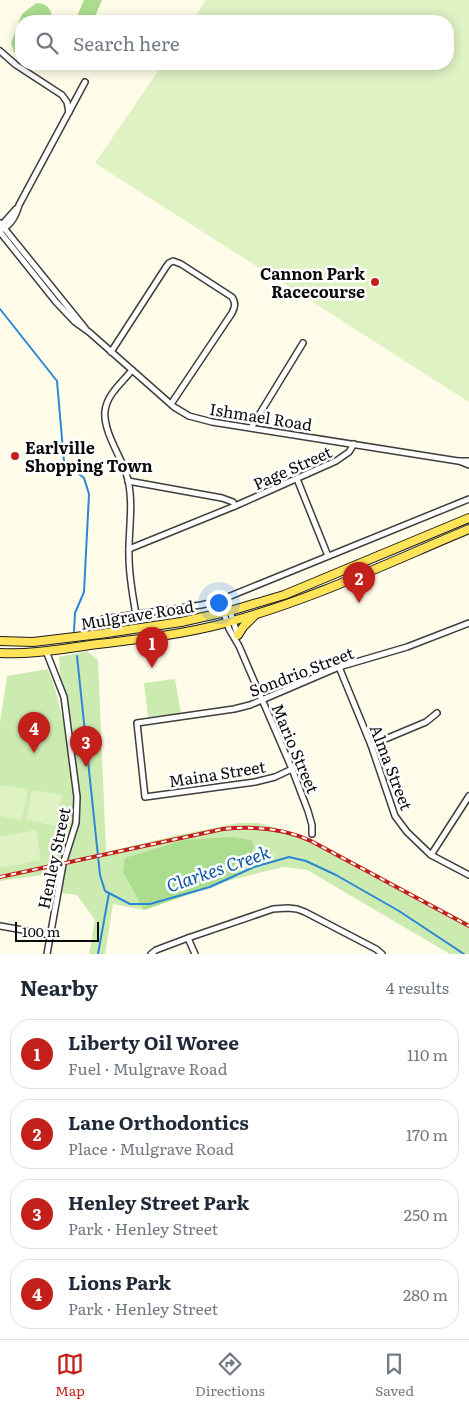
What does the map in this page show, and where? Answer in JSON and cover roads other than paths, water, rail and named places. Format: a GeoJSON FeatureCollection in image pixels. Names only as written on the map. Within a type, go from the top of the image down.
{"type":"FeatureCollection","features":[{"type":"Feature","properties":{"kind":"main road","name":"Mulgrave Road"},"geometry":{"type":"LineString","coordinates":[[0,641],[33,642],[82,636],[157,626],[227,612],[284,595],[469,518]]}},
{"type":"Feature","properties":{"kind":"main road","name":"Mulgrave Road"},"geometry":{"type":"LineString","coordinates":[[0,653],[21,654],[174,634],[230,622],[312,594],[469,529]]}},
{"type":"Feature","properties":{"kind":"main road"},"geometry":{"type":"LineString","coordinates":[[238,635],[243,627],[257,614]]}},
{"type":"Feature","properties":{"kind":"street"},"geometry":{"type":"LineString","coordinates":[[0,51],[15,64]]}},
{"type":"Feature","properties":{"kind":"street"},"geometry":{"type":"LineString","coordinates":[[23,70],[62,96],[67,102],[69,112]]}},
{"type":"Feature","properties":{"kind":"street"},"geometry":{"type":"LineString","coordinates":[[1,227],[19,205],[85,82]]}},
{"type":"Feature","properties":{"kind":"street","name":"Ishmael Road"},"geometry":{"type":"LineString","coordinates":[[1,227],[31,260],[89,332]]}},
{"type":"Feature","properties":{"kind":"street","name":"Ishmael Road"},"geometry":{"type":"LineString","coordinates":[[1,227],[28,267],[71,319],[89,332],[171,404],[186,414],[199,419],[251,428],[458,461],[469,461]]}},
{"type":"Feature","properties":{"kind":"street"},"geometry":{"type":"LineString","coordinates":[[24,261],[31,260]]}},
{"type":"Feature","properties":{"kind":"street"},"geometry":{"type":"LineString","coordinates":[[28,267],[31,260]]}},
{"type":"Feature","properties":{"kind":"street"},"geometry":{"type":"LineString","coordinates":[[111,352],[169,263],[173,261],[181,264],[232,297],[235,301],[235,306],[232,312],[171,404]]}},
{"type":"Feature","properties":{"kind":"street"},"geometry":{"type":"LineString","coordinates":[[251,428],[303,343]]}},
{"type":"Feature","properties":{"kind":"street"},"geometry":{"type":"LineString","coordinates":[[132,370],[109,398],[105,415],[128,481],[130,570],[136,615]]}},
{"type":"Feature","properties":{"kind":"street","name":"Page Street"},"geometry":{"type":"LineString","coordinates":[[129,549],[235,506],[340,459],[349,452],[354,444]]}},
{"type":"Feature","properties":{"kind":"street","name":"Ishmael Road"},"geometry":{"type":"LineString","coordinates":[[458,461],[469,465]]}},
{"type":"Feature","properties":{"kind":"street"},"geometry":{"type":"LineString","coordinates":[[297,479],[328,556]]}},
{"type":"Feature","properties":{"kind":"street"},"geometry":{"type":"LineString","coordinates":[[128,481],[222,498],[233,502],[235,506]]}},
{"type":"Feature","properties":{"kind":"street","name":"Mulgrave Road"},"geometry":{"type":"LineString","coordinates":[[103,618],[136,615],[218,601],[469,499]]}},
{"type":"Feature","properties":{"kind":"street","name":"Mario Street"},"geometry":{"type":"LineString","coordinates":[[227,612],[234,640],[239,646],[308,811],[312,825],[312,834]]}},
{"type":"Feature","properties":{"kind":"street","name":"Mario Street"},"geometry":{"type":"LineString","coordinates":[[230,622],[238,635],[239,646]]}},
{"type":"Feature","properties":{"kind":"street","name":"Sondrio Street"},"geometry":{"type":"LineString","coordinates":[[146,797],[137,723],[234,709],[262,701],[339,667],[406,647],[469,622]]}},
{"type":"Feature","properties":{"kind":"street","name":"Henley Street"},"geometry":{"type":"LineString","coordinates":[[46,651],[64,697],[78,797],[76,823],[63,864],[47,954]]}},
{"type":"Feature","properties":{"kind":"street","name":"Alma Street"},"geometry":{"type":"LineString","coordinates":[[339,667],[371,745],[395,816],[407,832],[431,855],[469,875]]}},
{"type":"Feature","properties":{"kind":"street"},"geometry":{"type":"LineString","coordinates":[[371,745],[426,722],[437,713]]}},
{"type":"Feature","properties":{"kind":"street","name":"Maina Street"},"geometry":{"type":"LineString","coordinates":[[146,797],[256,782],[292,770]]}},
{"type":"Feature","properties":{"kind":"street"},"geometry":{"type":"LineString","coordinates":[[431,855],[469,796]]}},
{"type":"Feature","properties":{"kind":"street"},"geometry":{"type":"LineString","coordinates":[[151,954],[156,950],[188,938],[273,909],[288,908],[305,912],[376,949],[382,954]]}},
{"type":"Feature","properties":{"kind":"street"},"geometry":{"type":"LineString","coordinates":[[0,926],[50,935]]}},
{"type":"Feature","properties":{"kind":"street"},"geometry":{"type":"LineString","coordinates":[[188,938],[195,954]]}},
{"type":"Feature","properties":{"kind":"waterway","name":"Clarkes Creek"},"geometry":{"type":"LineString","coordinates":[[0,309],[57,381],[64,462],[84,478],[89,494],[84,592],[75,613],[74,631]]}},
{"type":"Feature","properties":{"kind":"waterway","name":"Clarkes Creek"},"geometry":{"type":"LineString","coordinates":[[77,656],[100,875],[105,891],[130,904],[150,904],[210,887],[254,867],[289,857],[306,861],[336,875],[399,911],[464,954]]}},
{"type":"Feature","properties":{"kind":"waterway"},"geometry":{"type":"LineString","coordinates":[[98,954],[109,893]]}},
{"type":"Feature","properties":{"kind":"railway"},"geometry":{"type":"LineString","coordinates":[[0,877],[223,829],[268,829],[290,833],[311,841],[469,926]]}},
{"type":"Feature","properties":{"kind":"place","name":"Cannon Park Racecourse"},"geometry":{"type":"Point","coordinates":[375,282]}},
{"type":"Feature","properties":{"kind":"place","name":"Earlville Shopping Town"},"geometry":{"type":"Point","coordinates":[15,456]}},
{"type":"Feature","properties":{"kind":"place","name":"Lane Orthodontics"},"geometry":{"type":"Point","coordinates":[359,603]}},
{"type":"Feature","properties":{"kind":"place","name":"Liberty Oil Woree"},"geometry":{"type":"Point","coordinates":[152,668]}},
{"type":"Feature","properties":{"kind":"place","name":"Lions Park"},"geometry":{"type":"Point","coordinates":[34,753]}},
{"type":"Feature","properties":{"kind":"place","name":"Henley Street Park"},"geometry":{"type":"Point","coordinates":[86,767]}}]}
